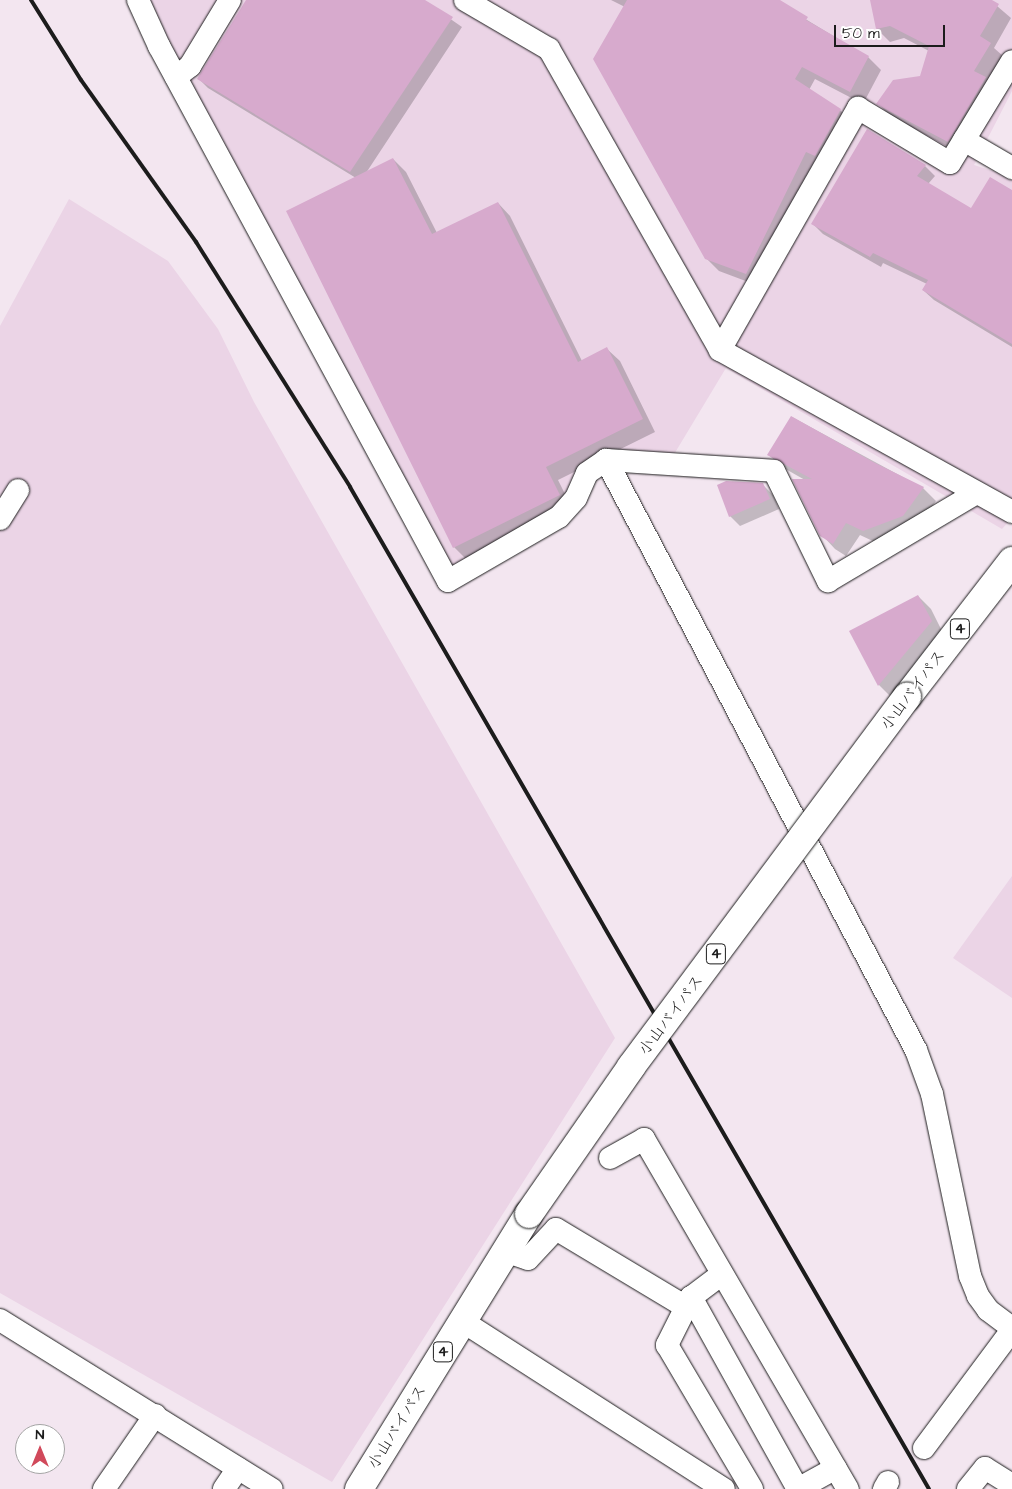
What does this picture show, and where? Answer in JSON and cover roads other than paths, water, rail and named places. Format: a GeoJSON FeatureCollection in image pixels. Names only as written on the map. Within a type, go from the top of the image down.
{"type":"FeatureCollection","features":[{"type":"Feature","properties":{"kind":"highway","name":"小山バイパス"},"geometry":{"type":"LineString","coordinates":[[359,1489],[528,1214],[632,1068],[907,697],[1012,561]]}},
{"type":"Feature","properties":{"kind":"street"},"geometry":{"type":"LineString","coordinates":[[138,0],[176,77],[448,581],[559,518],[576,498],[587,472],[606,460],[774,471],[828,581],[976,493]]}},
{"type":"Feature","properties":{"kind":"street"},"geometry":{"type":"LineString","coordinates":[[176,77],[190,66],[230,0]]}},
{"type":"Feature","properties":{"kind":"street"},"geometry":{"type":"LineString","coordinates":[[465,0],[549,49],[720,350],[1012,512]]}},
{"type":"Feature","properties":{"kind":"street"},"geometry":{"type":"LineString","coordinates":[[720,350],[858,108],[950,163],[1008,67]]}},
{"type":"Feature","properties":{"kind":"street"},"geometry":{"type":"LineString","coordinates":[[964,140],[1012,168]]}},
{"type":"Feature","properties":{"kind":"street"},"geometry":{"type":"LineString","coordinates":[[606,460],[916,1050],[932,1094],[970,1276],[978,1296],[988,1310],[1012,1329],[924,1448]]}},
{"type":"Feature","properties":{"kind":"street"},"geometry":{"type":"LineString","coordinates":[[0,519],[18,490]]}},
{"type":"Feature","properties":{"kind":"street"},"geometry":{"type":"LineString","coordinates":[[610,1158],[644,1139],[848,1489]]}},
{"type":"Feature","properties":{"kind":"street"},"geometry":{"type":"LineString","coordinates":[[505,1251],[528,1259],[556,1228],[689,1302],[798,1489],[836,1468]]}},
{"type":"Feature","properties":{"kind":"street"},"geometry":{"type":"LineString","coordinates":[[722,1274],[689,1302],[667,1345],[752,1489]]}},
{"type":"Feature","properties":{"kind":"street"},"geometry":{"type":"LineString","coordinates":[[0,1320],[272,1489]]}},
{"type":"Feature","properties":{"kind":"street"},"geometry":{"type":"LineString","coordinates":[[462,1321],[724,1489]]}},
{"type":"Feature","properties":{"kind":"street"},"geometry":{"type":"LineString","coordinates":[[104,1489],[155,1416]]}},
{"type":"Feature","properties":{"kind":"street"},"geometry":{"type":"LineString","coordinates":[[224,1489],[238,1468]]}},
{"type":"Feature","properties":{"kind":"street"},"geometry":{"type":"LineString","coordinates":[[968,1489],[985,1468],[1012,1484]]}},
{"type":"Feature","properties":{"kind":"railway"},"geometry":{"type":"LineString","coordinates":[[31,0],[81,80],[196,242],[350,487],[929,1489]]}}]}
